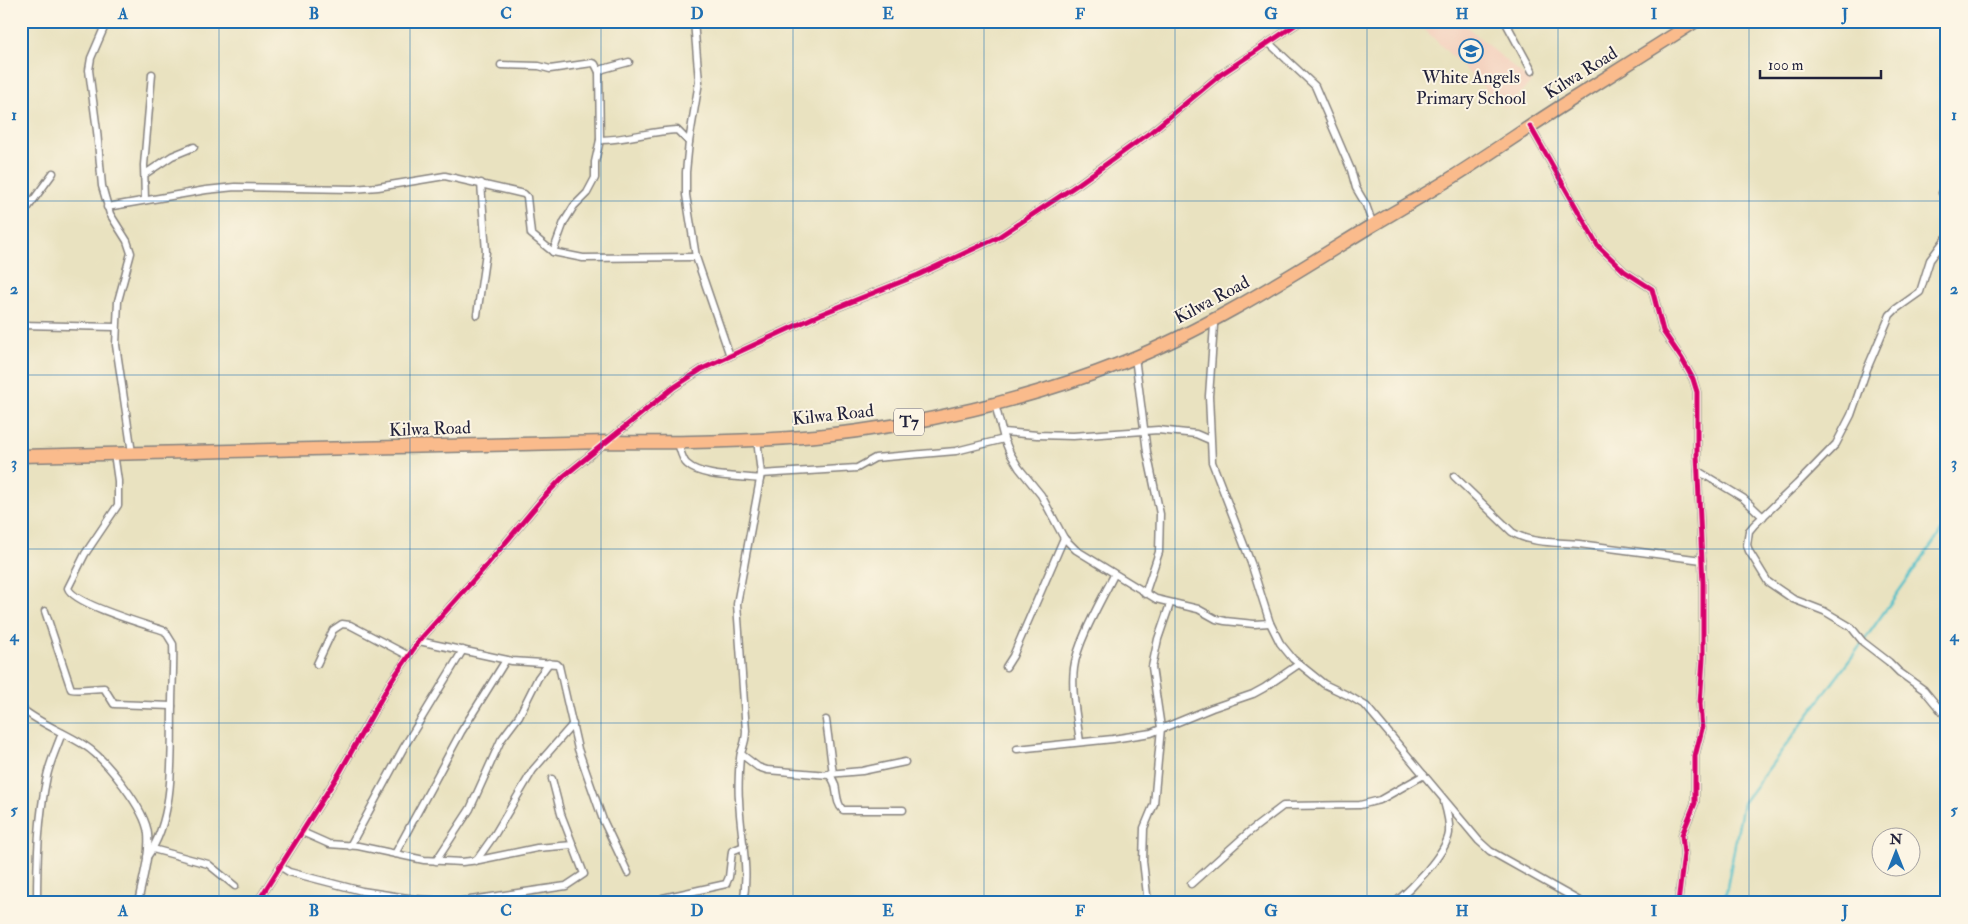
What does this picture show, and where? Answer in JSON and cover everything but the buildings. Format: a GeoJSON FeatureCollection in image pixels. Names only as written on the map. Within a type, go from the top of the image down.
{"type":"FeatureCollection","features":[{"type":"Feature","properties":{"kind":"highway","name":"Kilwa Road"},"geometry":{"type":"LineString","coordinates":[[21,456],[606,442],[678,442],[814,436],[867,430],[944,416],[995,404],[1080,378],[1135,357],[1212,321],[1271,288],[1454,177],[1530,126],[1696,21]]}},
{"type":"Feature","properties":{"kind":"street"},"geometry":{"type":"LineString","coordinates":[[107,21],[91,58],[89,70],[102,186],[107,207],[127,241],[131,253],[118,301],[116,345],[132,453]]}},
{"type":"Feature","properties":{"kind":"street"},"geometry":{"type":"LineString","coordinates":[[694,21],[699,82],[689,142],[686,195],[696,258],[730,356]]}},
{"type":"Feature","properties":{"kind":"street"},"geometry":{"type":"LineString","coordinates":[[257,903],[340,772],[390,683],[419,641],[564,476],[686,378],[822,314],[918,275],[997,238],[1077,185],[1151,132],[1220,75],[1301,21]]}},
{"type":"Feature","properties":{"kind":"street"},"geometry":{"type":"LineString","coordinates":[[1505,21],[1532,71]]}},
{"type":"Feature","properties":{"kind":"street"},"geometry":{"type":"LineString","coordinates":[[1269,43],[1315,86],[1373,225]]}},
{"type":"Feature","properties":{"kind":"street"},"geometry":{"type":"LineString","coordinates":[[599,72],[603,68],[629,62]]}},
{"type":"Feature","properties":{"kind":"street"},"geometry":{"type":"LineString","coordinates":[[500,65],[539,66],[550,70],[592,63],[595,64],[599,72],[600,140],[593,183],[564,222],[553,252]]}},
{"type":"Feature","properties":{"kind":"street"},"geometry":{"type":"LineString","coordinates":[[145,200],[147,122],[152,74]]}},
{"type":"Feature","properties":{"kind":"street"},"geometry":{"type":"LineString","coordinates":[[1530,126],[1602,252],[1624,271],[1653,290],[1663,331],[1682,359],[1696,387],[1704,609],[1700,704],[1702,732],[1695,756],[1695,803],[1682,835],[1684,854],[1678,903]]}},
{"type":"Feature","properties":{"kind":"street"},"geometry":{"type":"LineString","coordinates":[[600,140],[676,130],[689,142]]}},
{"type":"Feature","properties":{"kind":"street"},"geometry":{"type":"LineString","coordinates":[[145,174],[172,156],[194,148]]}},
{"type":"Feature","properties":{"kind":"street"},"geometry":{"type":"LineString","coordinates":[[21,217],[53,173]]}},
{"type":"Feature","properties":{"kind":"street"},"geometry":{"type":"LineString","coordinates":[[107,207],[235,186],[353,189],[378,187],[445,176],[524,194],[527,198],[531,234],[553,252],[593,259],[696,258]]}},
{"type":"Feature","properties":{"kind":"street"},"geometry":{"type":"LineString","coordinates":[[476,315],[486,252],[481,183]]}},
{"type":"Feature","properties":{"kind":"street"},"geometry":{"type":"LineString","coordinates":[[1942,194],[1947,184]]}},
{"type":"Feature","properties":{"kind":"street"},"geometry":{"type":"LineString","coordinates":[[1947,237],[1930,260],[1920,292],[1896,309],[1890,316],[1867,369],[1851,415],[1836,444],[1754,525],[1749,531],[1746,542],[1749,552],[1768,582],[1793,599],[1824,612],[1852,627],[1863,642],[1924,690],[1947,718]]}},
{"type":"Feature","properties":{"kind":"street"},"geometry":{"type":"LineString","coordinates":[[1212,321],[1214,325],[1210,396],[1212,462],[1251,563],[1270,624],[1286,652],[1324,684],[1366,706],[1479,841],[1490,851],[1583,903]]}},
{"type":"Feature","properties":{"kind":"street"},"geometry":{"type":"LineString","coordinates":[[21,325],[116,327]]}},
{"type":"Feature","properties":{"kind":"street"},"geometry":{"type":"LineString","coordinates":[[1135,357],[1139,380],[1143,431],[1160,514],[1159,552],[1145,594]]}},
{"type":"Feature","properties":{"kind":"street"},"geometry":{"type":"LineString","coordinates":[[995,404],[1003,436],[1019,468],[1041,496],[1064,538],[1076,550],[1145,594],[1170,604],[1198,609],[1216,619],[1225,621],[1270,624]]}},
{"type":"Feature","properties":{"kind":"street"},"geometry":{"type":"LineString","coordinates":[[678,442],[686,463],[694,468],[710,474],[760,476],[857,468],[875,458],[956,452],[1003,436],[1073,436],[1158,430],[1196,434],[1210,440]]}},
{"type":"Feature","properties":{"kind":"street"},"geometry":{"type":"LineString","coordinates":[[743,903],[747,882],[739,799],[741,754],[745,745],[746,731],[737,604],[760,476],[757,439]]}},
{"type":"Feature","properties":{"kind":"street"},"geometry":{"type":"LineString","coordinates":[[114,453],[118,481],[118,505],[85,554],[68,589],[74,596],[104,610],[166,631],[173,644],[168,805],[160,836],[147,857]]}},
{"type":"Feature","properties":{"kind":"street"},"geometry":{"type":"LineString","coordinates":[[1698,471],[1743,498],[1763,517]]}},
{"type":"Feature","properties":{"kind":"street"},"geometry":{"type":"LineString","coordinates":[[1454,476],[1512,532],[1522,537],[1702,560]]}},
{"type":"Feature","properties":{"kind":"street"},"geometry":{"type":"LineString","coordinates":[[1006,667],[1013,656],[1064,538]]}},
{"type":"Feature","properties":{"kind":"street"},"geometry":{"type":"LineString","coordinates":[[1080,742],[1075,700],[1075,663],[1114,575]]}},
{"type":"Feature","properties":{"kind":"street"},"geometry":{"type":"LineString","coordinates":[[1148,903],[1143,861],[1144,828],[1154,804],[1161,728],[1152,668],[1158,639],[1170,604]]}},
{"type":"Feature","properties":{"kind":"street"},"geometry":{"type":"LineString","coordinates":[[45,611],[70,689],[104,688],[114,704],[172,706]]}},
{"type":"Feature","properties":{"kind":"street"},"geometry":{"type":"LineString","coordinates":[[317,664],[333,630],[342,624],[350,625],[409,656]]}},
{"type":"Feature","properties":{"kind":"street"},"geometry":{"type":"LineString","coordinates":[[419,641],[506,660],[555,663],[559,666],[578,749],[598,807],[628,873]]}},
{"type":"Feature","properties":{"kind":"street"},"geometry":{"type":"LineString","coordinates":[[350,846],[404,747],[463,650]]}},
{"type":"Feature","properties":{"kind":"street"},"geometry":{"type":"LineString","coordinates":[[395,854],[461,732],[506,660]]}},
{"type":"Feature","properties":{"kind":"street"},"geometry":{"type":"LineString","coordinates":[[436,860],[470,809],[500,740],[519,716],[538,678],[549,663]]}},
{"type":"Feature","properties":{"kind":"street"},"geometry":{"type":"LineString","coordinates":[[1016,749],[1114,739],[1151,733],[1212,708],[1253,694],[1299,664]]}},
{"type":"Feature","properties":{"kind":"street"},"geometry":{"type":"LineString","coordinates":[[21,708],[95,752],[129,795],[142,815],[148,829],[147,857],[138,903]]}},
{"type":"Feature","properties":{"kind":"street"},"geometry":{"type":"LineString","coordinates":[[826,720],[830,774],[835,784],[839,807],[843,810],[903,810]]}},
{"type":"Feature","properties":{"kind":"street"},"geometry":{"type":"LineString","coordinates":[[476,860],[495,834],[533,770],[573,724]]}},
{"type":"Feature","properties":{"kind":"street"},"geometry":{"type":"LineString","coordinates":[[37,903],[37,844],[39,827],[47,775],[62,732]]}},
{"type":"Feature","properties":{"kind":"street"},"geometry":{"type":"LineString","coordinates":[[741,754],[758,767],[767,770],[802,774],[862,771],[905,762]]}},
{"type":"Feature","properties":{"kind":"street"},"geometry":{"type":"LineString","coordinates":[[1191,884],[1249,832],[1283,806],[1360,805],[1380,800],[1424,775]]}},
{"type":"Feature","properties":{"kind":"street"},"geometry":{"type":"LineString","coordinates":[[280,867],[298,875],[362,891],[414,899],[469,902],[570,884],[584,874],[561,814],[552,779]]}},
{"type":"Feature","properties":{"kind":"street"},"geometry":{"type":"LineString","coordinates":[[1394,903],[1422,876],[1442,849],[1449,830],[1449,821],[1443,798]]}},
{"type":"Feature","properties":{"kind":"street"},"geometry":{"type":"LineString","coordinates":[[302,832],[329,844],[436,860],[462,862],[537,848],[573,845]]}},
{"type":"Feature","properties":{"kind":"street"},"geometry":{"type":"LineString","coordinates":[[658,903],[663,898],[725,884],[728,880],[732,851],[744,846]]}},
{"type":"Feature","properties":{"kind":"street"},"geometry":{"type":"LineString","coordinates":[[153,849],[208,864],[235,886]]}},
{"type":"Feature","properties":{"kind":"shaded area","name":"White Angels Primary School"},"geometry":{"type":"Polygon","coordinates":[[[1416,21],[1460,21],[1531,82],[1505,108],[1416,21]]]}},
{"type":"Feature","properties":{"kind":"waterway"},"geometry":{"type":"LineString","coordinates":[[1724,903],[1743,803],[1863,642],[1947,523]]}},
{"type":"Feature","properties":{"kind":"cycle path"},"geometry":{"type":"LineString","coordinates":[[257,903],[340,772],[390,683],[419,641],[564,476],[673,388],[702,369],[821,314],[918,275],[997,238],[1077,185],[1151,132],[1220,75],[1301,21]]}},
{"type":"Feature","properties":{"kind":"cycle path"},"geometry":{"type":"LineString","coordinates":[[1530,126],[1598,246],[1624,271],[1652,289],[1663,331],[1682,359],[1693,379],[1697,392],[1697,455],[1703,583],[1703,658],[1700,704],[1702,729],[1695,756],[1695,803],[1682,835],[1684,854],[1678,903]]}},
{"type":"Feature","properties":{"kind":"place","name":"White Angels Primary School"},"geometry":{"type":"Point","coordinates":[1471,51]}}]}
